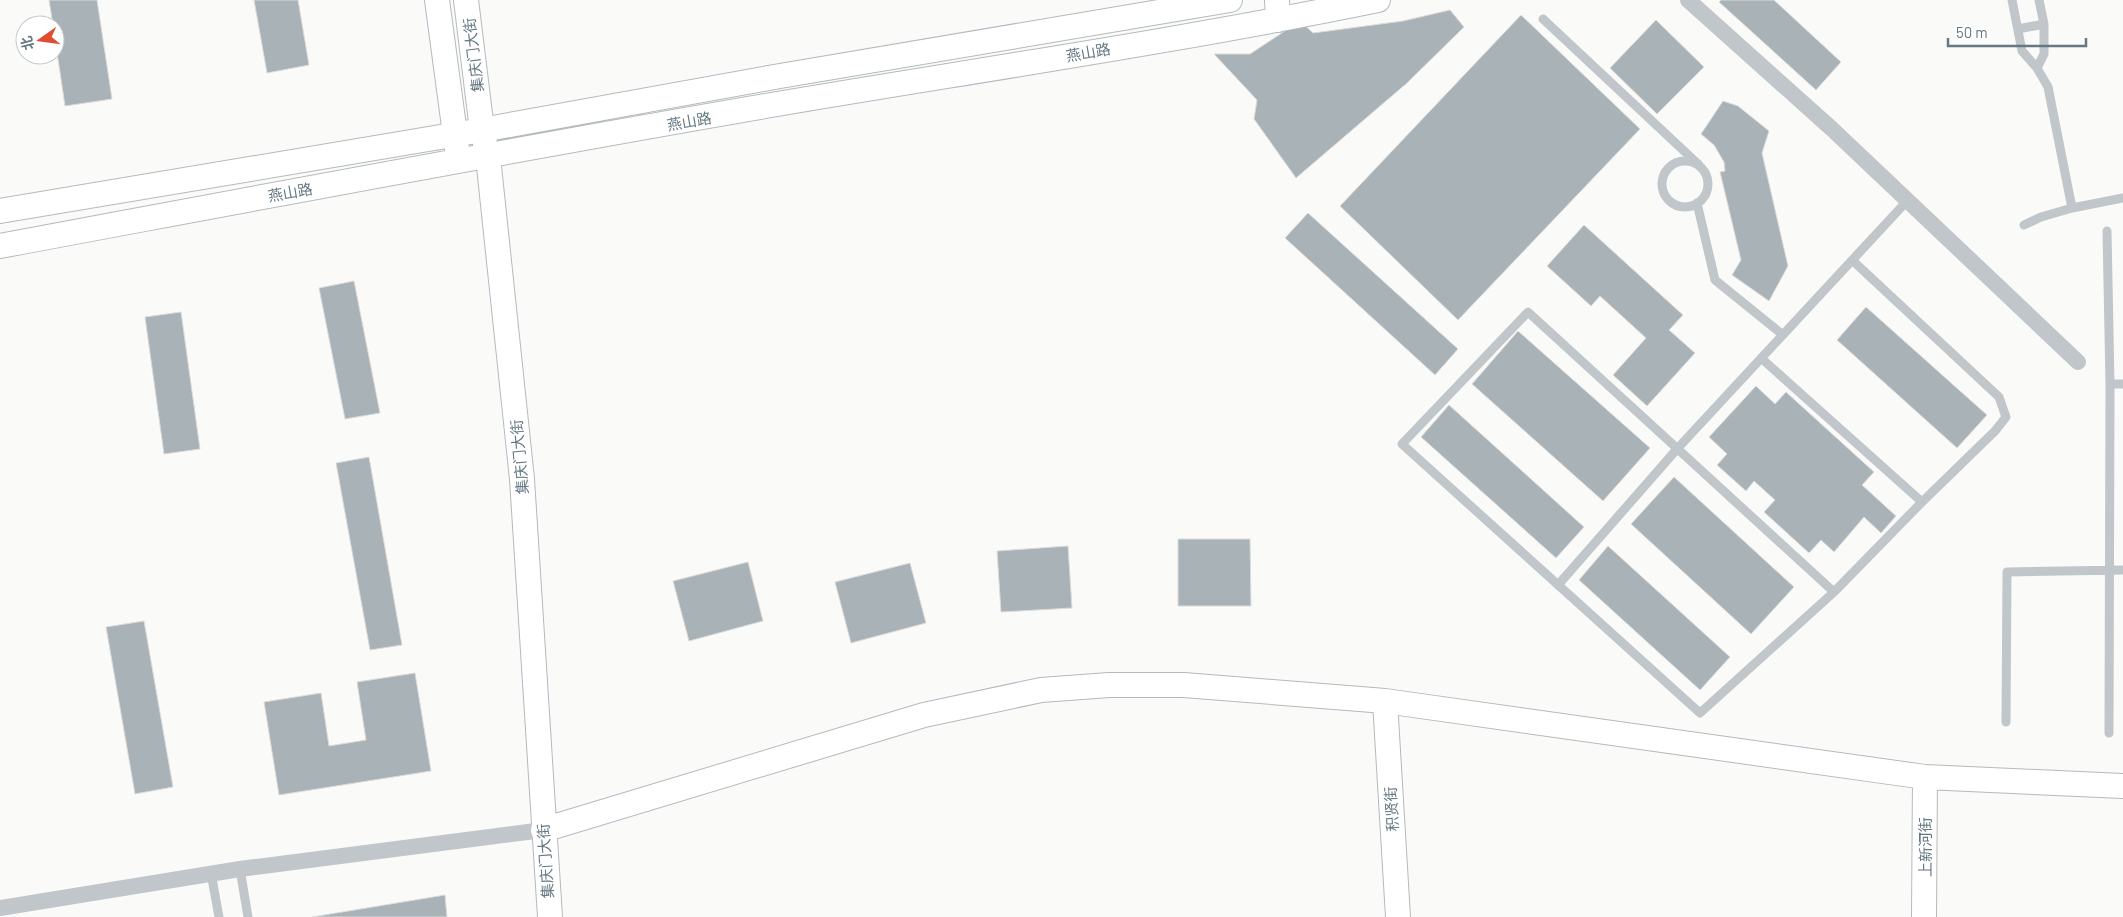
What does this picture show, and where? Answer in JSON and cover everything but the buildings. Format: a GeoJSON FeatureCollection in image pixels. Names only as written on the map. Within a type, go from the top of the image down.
{"type":"FeatureCollection","features":[{"type":"Feature","properties":{"kind":"street","name":"集庆门大街"},"geometry":{"type":"LineString","coordinates":[[437,0],[459,161]]}},
{"type":"Feature","properties":{"kind":"street","name":"集庆门大街"},"geometry":{"type":"LineString","coordinates":[[466,0],[482,130],[488,157],[522,479],[550,917]]}},
{"type":"Feature","properties":{"kind":"street","name":"燕山路"},"geometry":{"type":"LineString","coordinates":[[0,211],[454,133],[482,130],[780,76],[1230,0]]}},
{"type":"Feature","properties":{"kind":"street","name":"燕山路"},"geometry":{"type":"LineString","coordinates":[[0,246],[785,103],[1278,10],[1378,0]]}},
{"type":"Feature","properties":{"kind":"street"},"geometry":{"type":"LineString","coordinates":[[1688,0],[1832,130],[2078,362]]}},
{"type":"Feature","properties":{"kind":"street"},"geometry":{"type":"LineString","coordinates":[[0,908],[240,868],[543,830],[924,715],[1041,690],[1109,685],[1184,685],[1385,701],[1926,777],[2123,786]]}},
{"type":"Feature","properties":{"kind":"street","name":"积贤街"},"geometry":{"type":"LineString","coordinates":[[1385,701],[1398,917]]}},
{"type":"Feature","properties":{"kind":"street","name":"上新河街"},"geometry":{"type":"LineString","coordinates":[[1924,917],[1926,777]]}},
{"type":"Feature","properties":{"kind":"lane"},"geometry":{"type":"LineString","coordinates":[[2012,0],[2022,51],[2037,68],[2048,87],[2072,208]]}},
{"type":"Feature","properties":{"kind":"lane"},"geometry":{"type":"LineString","coordinates":[[2037,68],[2044,54],[2044,24],[2040,0]]}},
{"type":"Feature","properties":{"kind":"lane"},"geometry":{"type":"LineString","coordinates":[[1544,19],[1698,165],[1707,177],[1708,184],[1703,198],[1697,203],[1690,206],[1675,204],[1668,200],[1662,186],[1662,178],[1671,165],[1685,160],[1698,165]]}},
{"type":"Feature","properties":{"kind":"lane"},"geometry":{"type":"LineString","coordinates":[[2018,29],[2044,24]]}},
{"type":"Feature","properties":{"kind":"lane"},"geometry":{"type":"LineString","coordinates":[[2024,225],[2041,217],[2072,208],[2123,198]]}},
{"type":"Feature","properties":{"kind":"lane"},"geometry":{"type":"LineString","coordinates":[[1558,585],[1677,449],[1907,201]]}},
{"type":"Feature","properties":{"kind":"lane"},"geometry":{"type":"LineString","coordinates":[[1697,203],[1714,280],[1783,335]]}},
{"type":"Feature","properties":{"kind":"lane"},"geometry":{"type":"LineString","coordinates":[[2107,231],[2111,570],[2108,733]]}},
{"type":"Feature","properties":{"kind":"lane"},"geometry":{"type":"LineString","coordinates":[[1834,592],[1528,312],[1402,444],[1700,713],[1834,592],[1995,431],[2006,417],[1999,397],[1852,260]]}},
{"type":"Feature","properties":{"kind":"lane"},"geometry":{"type":"LineString","coordinates":[[1761,358],[1922,502]]}},
{"type":"Feature","properties":{"kind":"lane"},"geometry":{"type":"LineString","coordinates":[[2110,384],[2123,384]]}},
{"type":"Feature","properties":{"kind":"lane"},"geometry":{"type":"LineString","coordinates":[[2006,722],[2007,572],[2123,570]]}},
{"type":"Feature","properties":{"kind":"lane"},"geometry":{"type":"LineString","coordinates":[[240,868],[248,917]]}},
{"type":"Feature","properties":{"kind":"lane"},"geometry":{"type":"LineString","coordinates":[[211,873],[219,917]]}}]}
